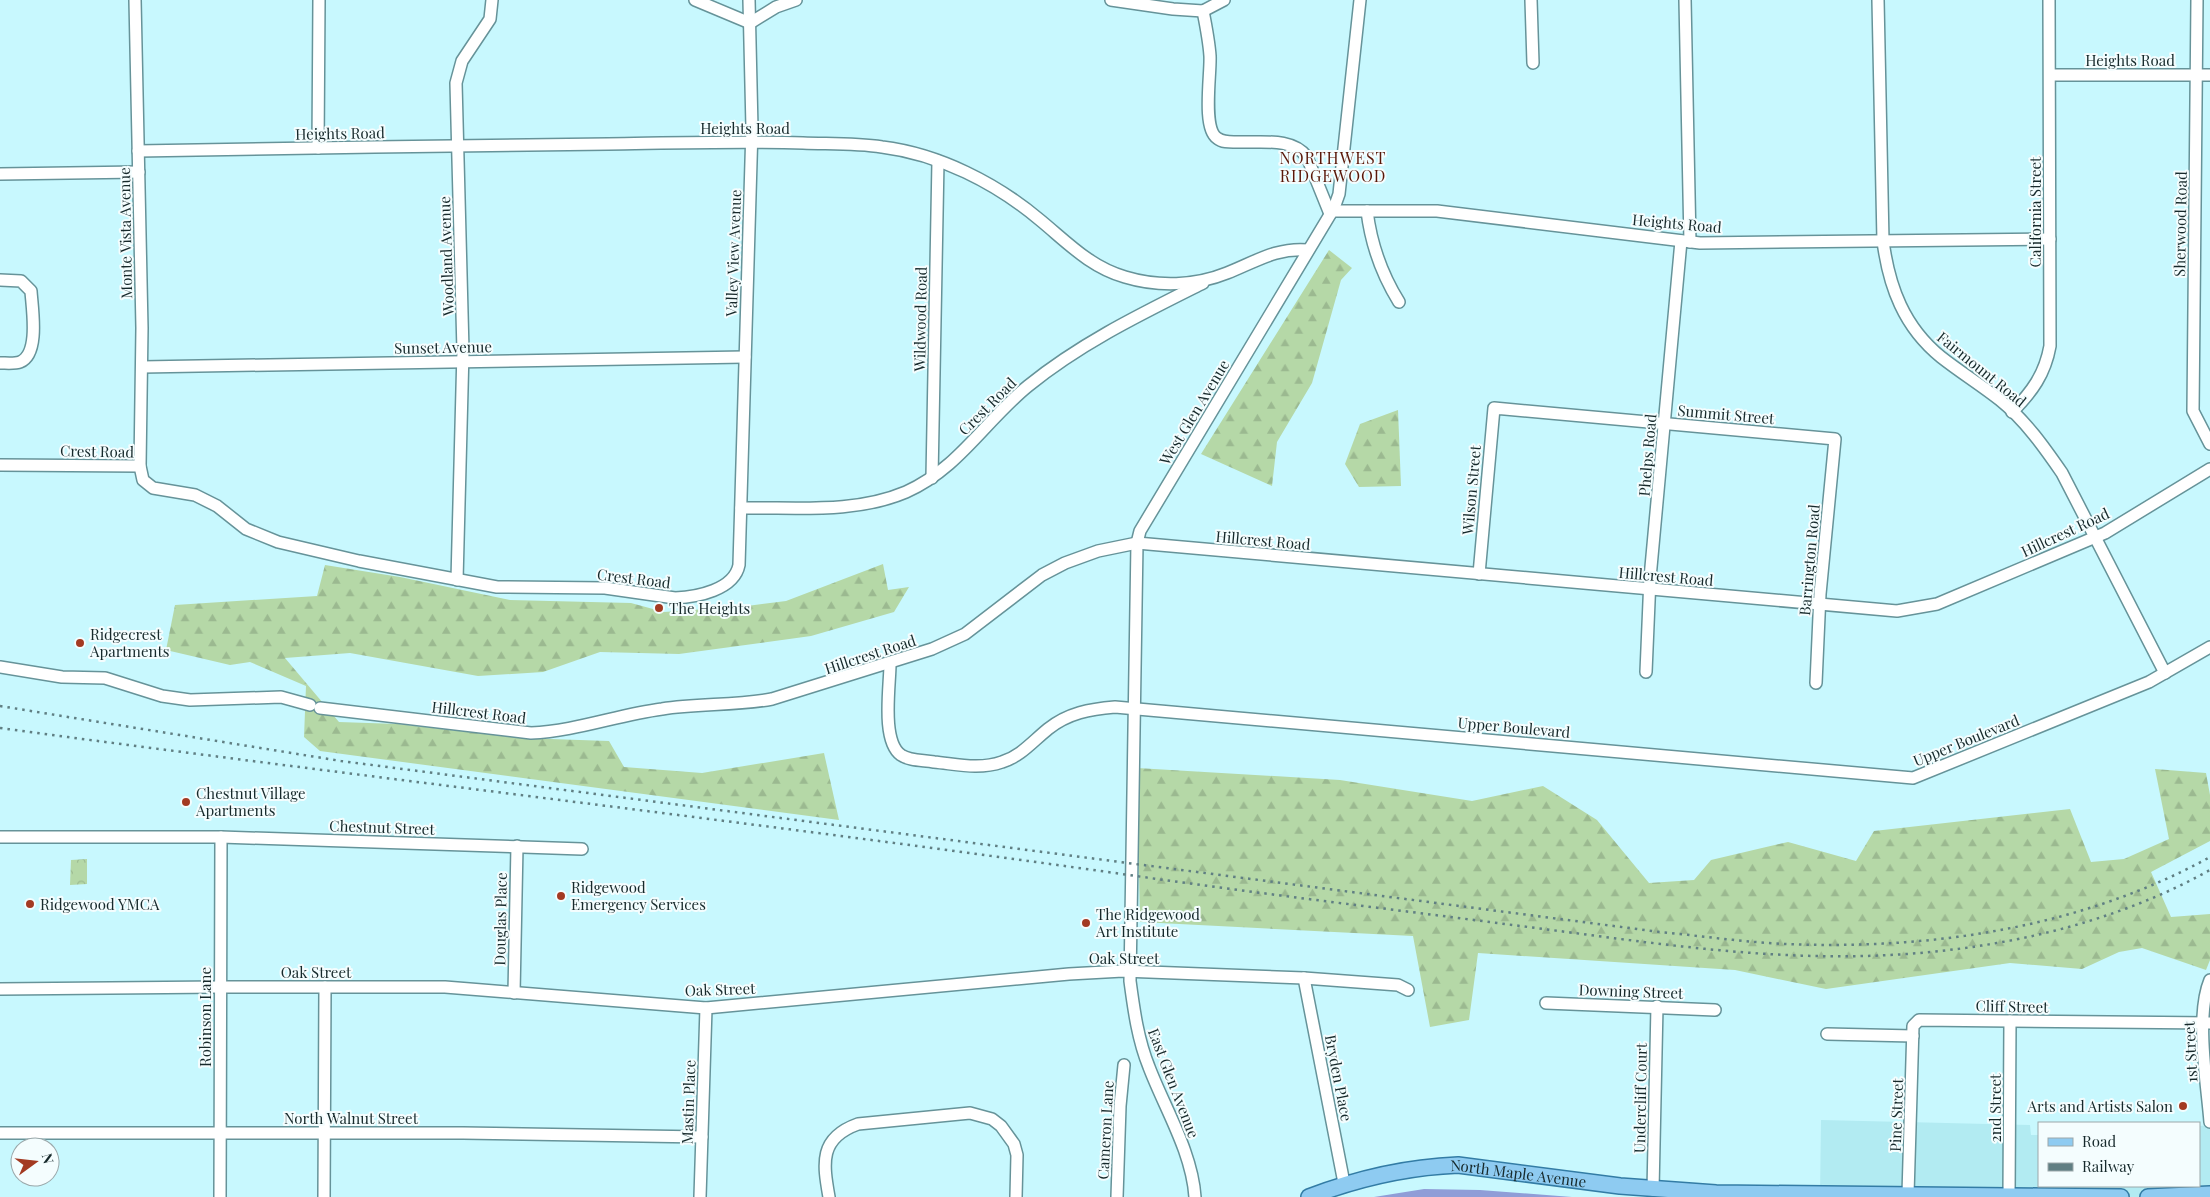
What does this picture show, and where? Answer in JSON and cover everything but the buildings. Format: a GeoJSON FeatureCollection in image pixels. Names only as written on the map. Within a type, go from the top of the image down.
{"type":"FeatureCollection","features":[{"type":"Feature","properties":{"kind":"main road","name":"North Maple Avenue"},"geometry":{"type":"LineString","coordinates":[[1309,1197],[1344,1183],[1429,1166],[1458,1165],[1653,1190],[1716,1195],[1908,1194],[2121,1197]]}},
{"type":"Feature","properties":{"kind":"main road"},"geometry":{"type":"LineString","coordinates":[[2148,1197],[2210,1194]]}},
{"type":"Feature","properties":{"kind":"street","name":"Monte Vista Avenue"},"geometry":{"type":"LineString","coordinates":[[135,0],[142,368],[140,466]]}},
{"type":"Feature","properties":{"kind":"street"},"geometry":{"type":"LineString","coordinates":[[318,0],[318,148]]}},
{"type":"Feature","properties":{"kind":"street","name":"Woodland Avenue"},"geometry":{"type":"LineString","coordinates":[[457,580],[463,362],[456,83],[458,70],[467,51],[486,28],[490,19],[492,0]]}},
{"type":"Feature","properties":{"kind":"street"},"geometry":{"type":"LineString","coordinates":[[696,0],[750,23],[776,7],[796,0]]}},
{"type":"Feature","properties":{"kind":"street","name":"Valley View Avenue"},"geometry":{"type":"LineString","coordinates":[[741,508],[752,142],[749,0]]}},
{"type":"Feature","properties":{"kind":"street"},"geometry":{"type":"LineString","coordinates":[[1111,0],[1164,8],[1202,11],[1224,0]]}},
{"type":"Feature","properties":{"kind":"street"},"geometry":{"type":"LineString","coordinates":[[1150,0],[1164,8]]}},
{"type":"Feature","properties":{"kind":"street","name":"West Glen Avenue"},"geometry":{"type":"LineString","coordinates":[[1131,858],[1137,543],[1140,531],[1332,212],[1339,194],[1360,0]]}},
{"type":"Feature","properties":{"kind":"street"},"geometry":{"type":"LineString","coordinates":[[1531,0],[1533,63]]}},
{"type":"Feature","properties":{"kind":"street","name":"Phelps Road"},"geometry":{"type":"LineString","coordinates":[[1646,672],[1650,589],[1665,424],[1686,241],[1685,0]]}},
{"type":"Feature","properties":{"kind":"street","name":"Fairmount Road"},"geometry":{"type":"LineString","coordinates":[[1878,0],[1883,241],[1891,285],[1898,302],[1917,333],[1941,357],[2001,401],[2031,432],[2062,473],[2165,673]]}},
{"type":"Feature","properties":{"kind":"street","name":"California Street"},"geometry":{"type":"LineString","coordinates":[[2012,412],[2036,385],[2047,359],[2050,346],[2051,75],[2049,0]]}},
{"type":"Feature","properties":{"kind":"street","name":"Sherwood Road"},"geometry":{"type":"LineString","coordinates":[[2198,0],[2193,411],[2210,444]]}},
{"type":"Feature","properties":{"kind":"street"},"geometry":{"type":"LineString","coordinates":[[1202,11],[1209,42],[1209,109],[1211,130],[1214,136],[1224,142],[1285,143],[1301,149],[1307,156],[1332,212]]}},
{"type":"Feature","properties":{"kind":"street","name":"Heights Road"},"geometry":{"type":"LineString","coordinates":[[2051,75],[2210,75]]}},
{"type":"Feature","properties":{"kind":"street","name":"Heights Road"},"geometry":{"type":"LineString","coordinates":[[138,151],[752,142],[865,145],[906,151],[938,161],[997,188],[1040,220],[1075,251],[1107,270],[1143,281],[1161,284],[1180,284],[1217,276],[1268,254],[1284,250],[1308,250]]}},
{"type":"Feature","properties":{"kind":"street","name":"Wildwood Road"},"geometry":{"type":"LineString","coordinates":[[932,478],[938,161]]}},
{"type":"Feature","properties":{"kind":"street"},"geometry":{"type":"LineString","coordinates":[[0,174],[139,172]]}},
{"type":"Feature","properties":{"kind":"street"},"geometry":{"type":"LineString","coordinates":[[1367,211],[1370,237],[1375,254],[1399,302]]}},
{"type":"Feature","properties":{"kind":"street","name":"Heights Road"},"geometry":{"type":"LineString","coordinates":[[1332,212],[1437,211],[1686,241],[1883,241],[2050,238]]}},
{"type":"Feature","properties":{"kind":"street","name":"Crest Road"},"geometry":{"type":"LineString","coordinates":[[0,465],[140,466],[141,474],[147,485],[153,488],[184,492],[205,499],[240,524],[262,536],[359,561],[457,580],[510,589],[606,588],[663,598],[686,598],[724,586],[732,581],[738,573],[741,508],[855,506],[905,492],[932,478],[956,460],[1002,409],[1026,387],[1062,360],[1114,327],[1217,276]]}},
{"type":"Feature","properties":{"kind":"street"},"geometry":{"type":"LineString","coordinates":[[0,280],[21,281],[31,291],[34,342],[25,358],[20,362],[0,363]]}},
{"type":"Feature","properties":{"kind":"street","name":"Sunset Avenue"},"geometry":{"type":"LineString","coordinates":[[142,368],[745,357]]}},
{"type":"Feature","properties":{"kind":"street","name":"Summit Street"},"geometry":{"type":"LineString","coordinates":[[1494,408],[1835,439]]}},
{"type":"Feature","properties":{"kind":"street","name":"Wilson Street"},"geometry":{"type":"LineString","coordinates":[[1478,574],[1494,408]]}},
{"type":"Feature","properties":{"kind":"street","name":"Barrington Road"},"geometry":{"type":"LineString","coordinates":[[1816,683],[1820,605],[1835,439]]}},
{"type":"Feature","properties":{"kind":"street","name":"Hillcrest Road"},"geometry":{"type":"LineString","coordinates":[[0,667],[62,678],[105,678],[162,696],[180,699],[282,697],[315,706],[513,732],[548,732],[574,729],[660,709],[752,703],[772,699],[890,664],[966,634],[1042,575],[1065,563],[1098,551],[1137,543],[1897,611],[1937,604],[2095,537],[2210,469]]}},
{"type":"Feature","properties":{"kind":"street","name":"Upper Boulevard"},"geometry":{"type":"LineString","coordinates":[[890,664],[889,734],[894,748],[908,758],[974,767],[987,766],[1014,757],[1025,750],[1048,729],[1076,713],[1107,708],[1134,708],[1913,778],[2149,682],[2210,647]]}},
{"type":"Feature","properties":{"kind":"street","name":"Chestnut Street"},"geometry":{"type":"LineString","coordinates":[[0,837],[221,837],[582,849]]}},
{"type":"Feature","properties":{"kind":"street","name":"Robinson Lane"},"geometry":{"type":"LineString","coordinates":[[220,1197],[221,837]]}},
{"type":"Feature","properties":{"kind":"street","name":"Douglas Place"},"geometry":{"type":"LineString","coordinates":[[514,993],[517,846]]}},
{"type":"Feature","properties":{"kind":"street","name":"East Glen Avenue"},"geometry":{"type":"LineString","coordinates":[[1131,858],[1130,971],[1135,1015],[1148,1066],[1176,1130],[1194,1185],[1195,1197]]}},
{"type":"Feature","properties":{"kind":"street","name":"Oak Street"},"geometry":{"type":"LineString","coordinates":[[0,990],[220,987],[445,987],[706,1008],[1069,974],[1130,971],[1304,978],[1398,985],[1408,990]]}},
{"type":"Feature","properties":{"kind":"street","name":"Bryden Place"},"geometry":{"type":"LineString","coordinates":[[1304,978],[1344,1183]]}},
{"type":"Feature","properties":{"kind":"street","name":"1st Street"},"geometry":{"type":"LineString","coordinates":[[2210,980],[2204,1004],[2210,1122]]}},
{"type":"Feature","properties":{"kind":"street"},"geometry":{"type":"LineString","coordinates":[[324,987],[324,1197]]}},
{"type":"Feature","properties":{"kind":"street","name":"Downing Street"},"geometry":{"type":"LineString","coordinates":[[1546,1003],[1657,1006],[1715,1010]]}},
{"type":"Feature","properties":{"kind":"street","name":"Undercliff Court"},"geometry":{"type":"LineString","coordinates":[[1653,1190],[1657,1006]]}},
{"type":"Feature","properties":{"kind":"street","name":"Mastin Place"},"geometry":{"type":"LineString","coordinates":[[700,1197],[706,1008]]}},
{"type":"Feature","properties":{"kind":"street","name":"Cliff Street"},"geometry":{"type":"LineString","coordinates":[[1913,1036],[1913,1026],[1919,1020],[2206,1023]]}},
{"type":"Feature","properties":{"kind":"street","name":"2nd Street"},"geometry":{"type":"LineString","coordinates":[[2009,1196],[2010,1021]]}},
{"type":"Feature","properties":{"kind":"street"},"geometry":{"type":"LineString","coordinates":[[1826,1034],[1913,1036]]}},
{"type":"Feature","properties":{"kind":"street","name":"Pine Street"},"geometry":{"type":"LineString","coordinates":[[1908,1194],[1913,1036]]}},
{"type":"Feature","properties":{"kind":"street","name":"Cameron Lane"},"geometry":{"type":"LineString","coordinates":[[1117,1197],[1120,1106],[1124,1065]]}},
{"type":"Feature","properties":{"kind":"street"},"geometry":{"type":"LineString","coordinates":[[829,1197],[824,1170],[825,1156],[831,1142],[848,1128],[858,1124],[970,1114],[992,1119],[1009,1135],[1017,1155],[1016,1197]]}},
{"type":"Feature","properties":{"kind":"street","name":"North Walnut Street"},"geometry":{"type":"LineString","coordinates":[[0,1133],[220,1132],[702,1138]]}},
{"type":"Feature","properties":{"kind":"shaded area"},"geometry":{"type":"Polygon","coordinates":[[[1821,1120],[2030,1125],[2031,1135],[2038,1135],[2038,1187],[2200,1187],[2200,1126],[2210,1125],[2210,1197],[1820,1197],[1821,1120]]]}},
{"type":"Feature","properties":{"kind":"green space"},"geometry":{"type":"Polygon","coordinates":[[[1329,250],[1352,268],[1341,280],[1312,383],[1277,442],[1272,486],[1201,454],[1329,250]]]}},
{"type":"Feature","properties":{"kind":"green space"},"geometry":{"type":"Polygon","coordinates":[[[1398,410],[1401,486],[1359,487],[1345,464],[1360,424],[1398,410]]]}},
{"type":"Feature","properties":{"kind":"green space"},"geometry":{"type":"Polygon","coordinates":[[[883,564],[888,590],[909,587],[894,612],[811,636],[679,654],[600,652],[543,672],[478,676],[350,653],[285,658],[339,722],[398,724],[521,738],[609,741],[624,767],[702,773],[824,753],[839,820],[320,751],[304,737],[306,686],[250,662],[230,665],[166,650],[175,605],[317,596],[325,565],[400,577],[510,600],[631,603],[664,612],[786,601],[883,564]]]}},
{"type":"Feature","properties":{"kind":"green space"},"geometry":{"type":"Polygon","coordinates":[[[1137,768],[1340,780],[1472,801],[1543,786],[1597,820],[1649,883],[1694,880],[1711,860],[1788,842],[1856,861],[1874,831],[2070,809],[2091,862],[2124,859],[2169,839],[2155,769],[2206,773],[2210,795],[2210,841],[2151,872],[2171,917],[2210,914],[2210,960],[2206,970],[2142,948],[2119,952],[2082,969],[2010,963],[1826,989],[1735,970],[1478,953],[1469,1020],[1430,1027],[1413,936],[1140,922],[1137,768]]]}},
{"type":"Feature","properties":{"kind":"green space"},"geometry":{"type":"Polygon","coordinates":[[[87,859],[87,884],[70,885],[71,860],[87,859]]]}},
{"type":"Feature","properties":{"kind":"water"},"geometry":{"type":"Polygon","coordinates":[[[1424,1189],[1480,1190],[1572,1197],[1374,1197],[1424,1189]]]}},
{"type":"Feature","properties":{"kind":"railway"},"geometry":{"type":"LineString","coordinates":[[0,706],[341,761],[1660,932],[1769,943],[1840,945],[1895,943],[1950,938],[2004,929],[2057,917],[2110,901],[2161,881],[2210,857]]}},
{"type":"Feature","properties":{"kind":"railway"},"geometry":{"type":"LineString","coordinates":[[0,728],[837,835],[1612,938],[1780,955],[1864,956],[1909,954],[1998,943],[2043,934],[2086,922],[2170,890],[2210,870]]}},
{"type":"Feature","properties":{"kind":"place","name":"The Heights"},"geometry":{"type":"Point","coordinates":[659,608]}},
{"type":"Feature","properties":{"kind":"place","name":"Ridgecrest Apartments"},"geometry":{"type":"Point","coordinates":[80,643]}},
{"type":"Feature","properties":{"kind":"place","name":"Chestnut Village Apartments"},"geometry":{"type":"Point","coordinates":[186,802]}},
{"type":"Feature","properties":{"kind":"place","name":"Ridgewood Emergency Services"},"geometry":{"type":"Point","coordinates":[561,896]}},
{"type":"Feature","properties":{"kind":"place","name":"Ridgewood YMCA"},"geometry":{"type":"Point","coordinates":[30,904]}},
{"type":"Feature","properties":{"kind":"place","name":"The Ridgewood Art Institute"},"geometry":{"type":"Point","coordinates":[1086,923]}},
{"type":"Feature","properties":{"kind":"place","name":"Arts and Artists Salon"},"geometry":{"type":"Point","coordinates":[2183,1106]}},
{"type":"Feature","properties":{"kind":"district","name":"NORTHWEST RIDGEWOOD"},"geometry":{"type":"Point","coordinates":[1333,166]}}]}
